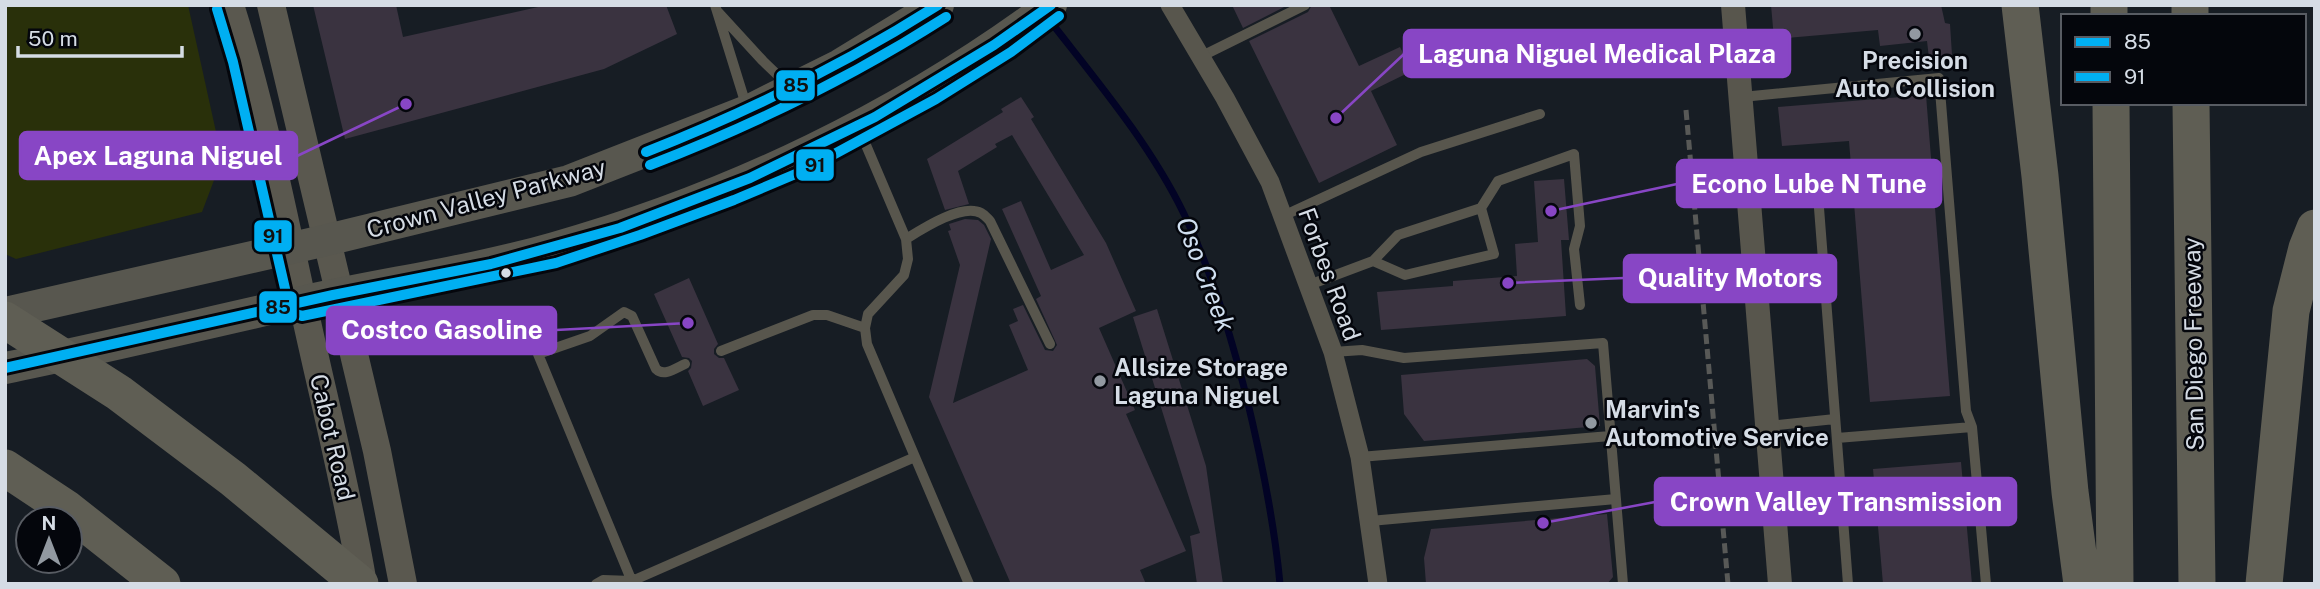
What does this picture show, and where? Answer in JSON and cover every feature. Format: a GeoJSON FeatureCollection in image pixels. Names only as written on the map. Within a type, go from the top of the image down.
{"type":"FeatureCollection","features":[{"type":"Feature","properties":{"kind":"highway"},"geometry":{"type":"LineString","coordinates":[[2020,5],[2040,176],[2070,492],[2082,584]]}},
{"type":"Feature","properties":{"kind":"highway"},"geometry":{"type":"LineString","coordinates":[[2110,105],[2115,584]]}},
{"type":"Feature","properties":{"kind":"highway","name":"San Diego Freeway"},"geometry":{"type":"LineString","coordinates":[[2191,105],[2197,584]]}},
{"type":"Feature","properties":{"kind":"highway"},"geometry":{"type":"LineString","coordinates":[[2264,584],[2291,311],[2307,248],[2315,228]]}},
{"type":"Feature","properties":{"kind":"highway"},"geometry":{"type":"LineString","coordinates":[[5,320],[129,401],[233,479],[362,584]]}},
{"type":"Feature","properties":{"kind":"highway"},"geometry":{"type":"LineString","coordinates":[[5,468],[67,509],[162,584]]}},
{"type":"Feature","properties":{"kind":"main road","name":"Cabot Road"},"geometry":{"type":"LineString","coordinates":[[230,5],[247,58],[291,248],[351,512],[362,584]]}},
{"type":"Feature","properties":{"kind":"main road","name":"Cabot Road"},"geometry":{"type":"LineString","coordinates":[[271,5],[377,450],[403,584]]}},
{"type":"Feature","properties":{"kind":"main road","name":"Crown Valley Parkway"},"geometry":{"type":"LineString","coordinates":[[5,313],[327,240],[569,181],[748,111],[886,39],[938,5]]}},
{"type":"Feature","properties":{"kind":"main road"},"geometry":{"type":"LineString","coordinates":[[5,368],[553,249],[623,226],[798,158],[859,127],[1004,40],[1051,5]]}},
{"type":"Feature","properties":{"kind":"street","name":"Forbes Road"},"geometry":{"type":"LineString","coordinates":[[1170,5],[1226,98],[1270,182],[1309,285],[1333,352],[1360,457],[1378,584]]}},
{"type":"Feature","properties":{"kind":"street"},"geometry":{"type":"LineString","coordinates":[[1733,5],[1780,584]]}},
{"type":"Feature","properties":{"kind":"lane"},"geometry":{"type":"LineString","coordinates":[[1200,58],[1304,5]]}},
{"type":"Feature","properties":{"kind":"lane"},"geometry":{"type":"LineString","coordinates":[[716,8],[763,61],[793,89]]}},
{"type":"Feature","properties":{"kind":"lane"},"geometry":{"type":"LineString","coordinates":[[716,8],[748,111]]}},
{"type":"Feature","properties":{"kind":"lane"},"geometry":{"type":"LineString","coordinates":[[1741,97],[1939,78],[1966,411],[1972,427],[1986,584]]}},
{"type":"Feature","properties":{"kind":"lane"},"geometry":{"type":"LineString","coordinates":[[1283,216],[1421,152],[1540,114]]}},
{"type":"Feature","properties":{"kind":"lane"},"geometry":{"type":"LineString","coordinates":[[859,127],[906,239],[908,259],[905,275],[868,314],[865,328],[867,344],[968,584]]}},
{"type":"Feature","properties":{"kind":"lane"},"geometry":{"type":"LineString","coordinates":[[1309,285],[1373,261],[1398,234],[1481,208],[1498,181],[1574,154],[1580,226],[1574,249],[1580,305]]}},
{"type":"Feature","properties":{"kind":"lane"},"geometry":{"type":"LineString","coordinates":[[1748,175],[1816,169],[1848,584]]}},
{"type":"Feature","properties":{"kind":"lane"},"geometry":{"type":"LineString","coordinates":[[1373,261],[1405,275],[1494,254],[1481,208]]}},
{"type":"Feature","properties":{"kind":"lane"},"geometry":{"type":"LineString","coordinates":[[906,239],[946,217],[967,210],[981,213],[990,221],[1050,344]]}},
{"type":"Feature","properties":{"kind":"lane"},"geometry":{"type":"LineString","coordinates":[[632,583],[538,354],[590,336],[618,314],[628,313],[632,316],[660,373],[685,365]]}},
{"type":"Feature","properties":{"kind":"lane"},"geometry":{"type":"LineString","coordinates":[[722,351],[813,315],[827,315],[865,328]]}},
{"type":"Feature","properties":{"kind":"lane"},"geometry":{"type":"LineString","coordinates":[[1333,352],[1363,350],[1405,358],[1603,343],[1623,584]]}},
{"type":"Feature","properties":{"kind":"lane"},"geometry":{"type":"LineString","coordinates":[[1768,426],[1835,419]]}},
{"type":"Feature","properties":{"kind":"lane"},"geometry":{"type":"LineString","coordinates":[[1837,438],[1972,427]]}},
{"type":"Feature","properties":{"kind":"lane"},"geometry":{"type":"LineString","coordinates":[[1360,457],[1611,436]]}},
{"type":"Feature","properties":{"kind":"lane"},"geometry":{"type":"LineString","coordinates":[[596,584],[603,580],[632,583],[915,457]]}},
{"type":"Feature","properties":{"kind":"lane"},"geometry":{"type":"LineString","coordinates":[[1370,521],[1616,499]]}},
{"type":"Feature","properties":{"kind":"green space"},"geometry":{"type":"Polygon","coordinates":[[[5,5],[188,5],[222,159],[202,212],[16,259],[5,254],[5,5]]]}},
{"type":"Feature","properties":{"kind":"building"},"geometry":{"type":"Polygon","coordinates":[[[313,5],[396,5],[403,37],[547,5],[666,5],[677,34],[604,69],[345,139],[313,5]]]}},
{"type":"Feature","properties":{"kind":"building"},"geometry":{"type":"Polygon","coordinates":[[[1232,5],[1288,5],[1243,28],[1232,5]]]}},
{"type":"Feature","properties":{"kind":"building"},"geometry":{"type":"Polygon","coordinates":[[[1312,5],[1329,5],[1359,66],[1400,47],[1412,71],[1371,91],[1397,145],[1319,183],[1249,41],[1308,12],[1312,5]]]}},
{"type":"Feature","properties":{"kind":"building","name":"Precision Auto Collision"},"geometry":{"type":"Polygon","coordinates":[[[1771,5],[1941,5],[1945,23],[1950,24],[1952,55],[1929,58],[1927,41],[1880,46],[1878,30],[1774,39],[1771,5]]]}},
{"type":"Feature","properties":{"kind":"building"},"geometry":{"type":"Polygon","coordinates":[[[1926,95],[1950,396],[1870,402],[1849,141],[1782,146],[1778,107],[1926,95]]]}},
{"type":"Feature","properties":{"kind":"building"},"geometry":{"type":"Polygon","coordinates":[[[1021,97],[1034,117],[1031,119],[1106,243],[1136,311],[1099,328],[1135,410],[1126,414],[1186,551],[1140,570],[1146,584],[1011,584],[929,397],[960,265],[948,231],[951,230],[949,224],[965,219],[978,220],[984,225],[991,239],[953,403],[1028,370],[1009,325],[1018,321],[1013,309],[1023,305],[1045,350],[1053,351],[1057,345],[1036,299],[1041,296],[1002,209],[1021,201],[1051,270],[1084,255],[1012,135],[958,171],[969,204],[945,210],[927,159],[1003,112],[1001,109],[1021,97]]]}},
{"type":"Feature","properties":{"kind":"building"},"geometry":{"type":"Polygon","coordinates":[[[1564,179],[1569,240],[1561,240],[1566,316],[1381,330],[1377,292],[1453,286],[1453,281],[1517,276],[1515,244],[1538,242],[1534,181],[1564,179]]]}},
{"type":"Feature","properties":{"kind":"building"},"geometry":{"type":"Polygon","coordinates":[[[689,278],[718,344],[714,354],[724,358],[739,390],[703,406],[688,371],[692,361],[682,357],[654,294],[689,278]]]}},
{"type":"Feature","properties":{"kind":"building","name":"Allsize Storage Laguna Niguel"},"geometry":{"type":"Polygon","coordinates":[[[1157,309],[1206,466],[1223,584],[1197,584],[1190,536],[1200,533],[1133,317],[1157,309]]]}},
{"type":"Feature","properties":{"kind":"building"},"geometry":{"type":"Polygon","coordinates":[[[1587,359],[1595,366],[1600,426],[1424,441],[1404,414],[1401,375],[1587,359]]]}},
{"type":"Feature","properties":{"kind":"building"},"geometry":{"type":"Polygon","coordinates":[[[1961,462],[1972,584],[1883,584],[1873,469],[1961,462]]]}},
{"type":"Feature","properties":{"kind":"building"},"geometry":{"type":"Polygon","coordinates":[[[1607,514],[1613,577],[1607,584],[1426,584],[1424,558],[1431,529],[1607,514]]]}},
{"type":"Feature","properties":{"kind":"waterway","name":"Oso Creek"},"geometry":{"type":"LineString","coordinates":[[1047,17],[1155,162],[1184,214],[1203,258],[1227,326],[1252,418],[1271,512],[1280,584]]}},
{"type":"Feature","properties":{"kind":"railway"},"geometry":{"type":"LineString","coordinates":[[1686,110],[1728,584]]}},
{"type":"Feature","properties":{"kind":"transit line","name":"85"},"geometry":{"type":"LineString","coordinates":[[646,152],[795,86],[938,5]]}},
{"type":"Feature","properties":{"kind":"transit line","name":"85"},"geometry":{"type":"LineString","coordinates":[[5,368],[333,295],[491,264],[620,228],[750,178],[875,117],[994,45],[1051,5]]}},
{"type":"Feature","properties":{"kind":"transit line","name":"91"},"geometry":{"type":"LineString","coordinates":[[217,9],[233,62],[289,306],[293,313],[302,316],[556,263],[734,200],[805,170],[936,99],[1011,52],[1059,16]]}},
{"type":"Feature","properties":{"kind":"transit line","name":"91"},"geometry":{"type":"LineString","coordinates":[[650,165],[802,98],[875,60],[946,17]]}},
{"type":"Feature","properties":{"kind":"place","name":"Precision Auto Collision"},"geometry":{"type":"Point","coordinates":[1915,34]}},
{"type":"Feature","properties":{"kind":"place","name":"Apex Laguna Niguel"},"geometry":{"type":"Point","coordinates":[406,104]}},
{"type":"Feature","properties":{"kind":"place","name":"Laguna Niguel Medical Plaza"},"geometry":{"type":"Point","coordinates":[1336,118]}},
{"type":"Feature","properties":{"kind":"place","name":"Econo Lube N Tune"},"geometry":{"type":"Point","coordinates":[1551,211]}},
{"type":"Feature","properties":{"kind":"place","name":"Quality Motors"},"geometry":{"type":"Point","coordinates":[1508,283]}},
{"type":"Feature","properties":{"kind":"place","name":"Costco Gasoline"},"geometry":{"type":"Point","coordinates":[688,323]}},
{"type":"Feature","properties":{"kind":"place","name":"Allsize Storage Laguna Niguel"},"geometry":{"type":"Point","coordinates":[1100,381]}},
{"type":"Feature","properties":{"kind":"place","name":"Marvin's Automotive Service"},"geometry":{"type":"Point","coordinates":[1591,423]}},
{"type":"Feature","properties":{"kind":"place","name":"Crown Valley Transmission"},"geometry":{"type":"Point","coordinates":[1543,523]}}]}
